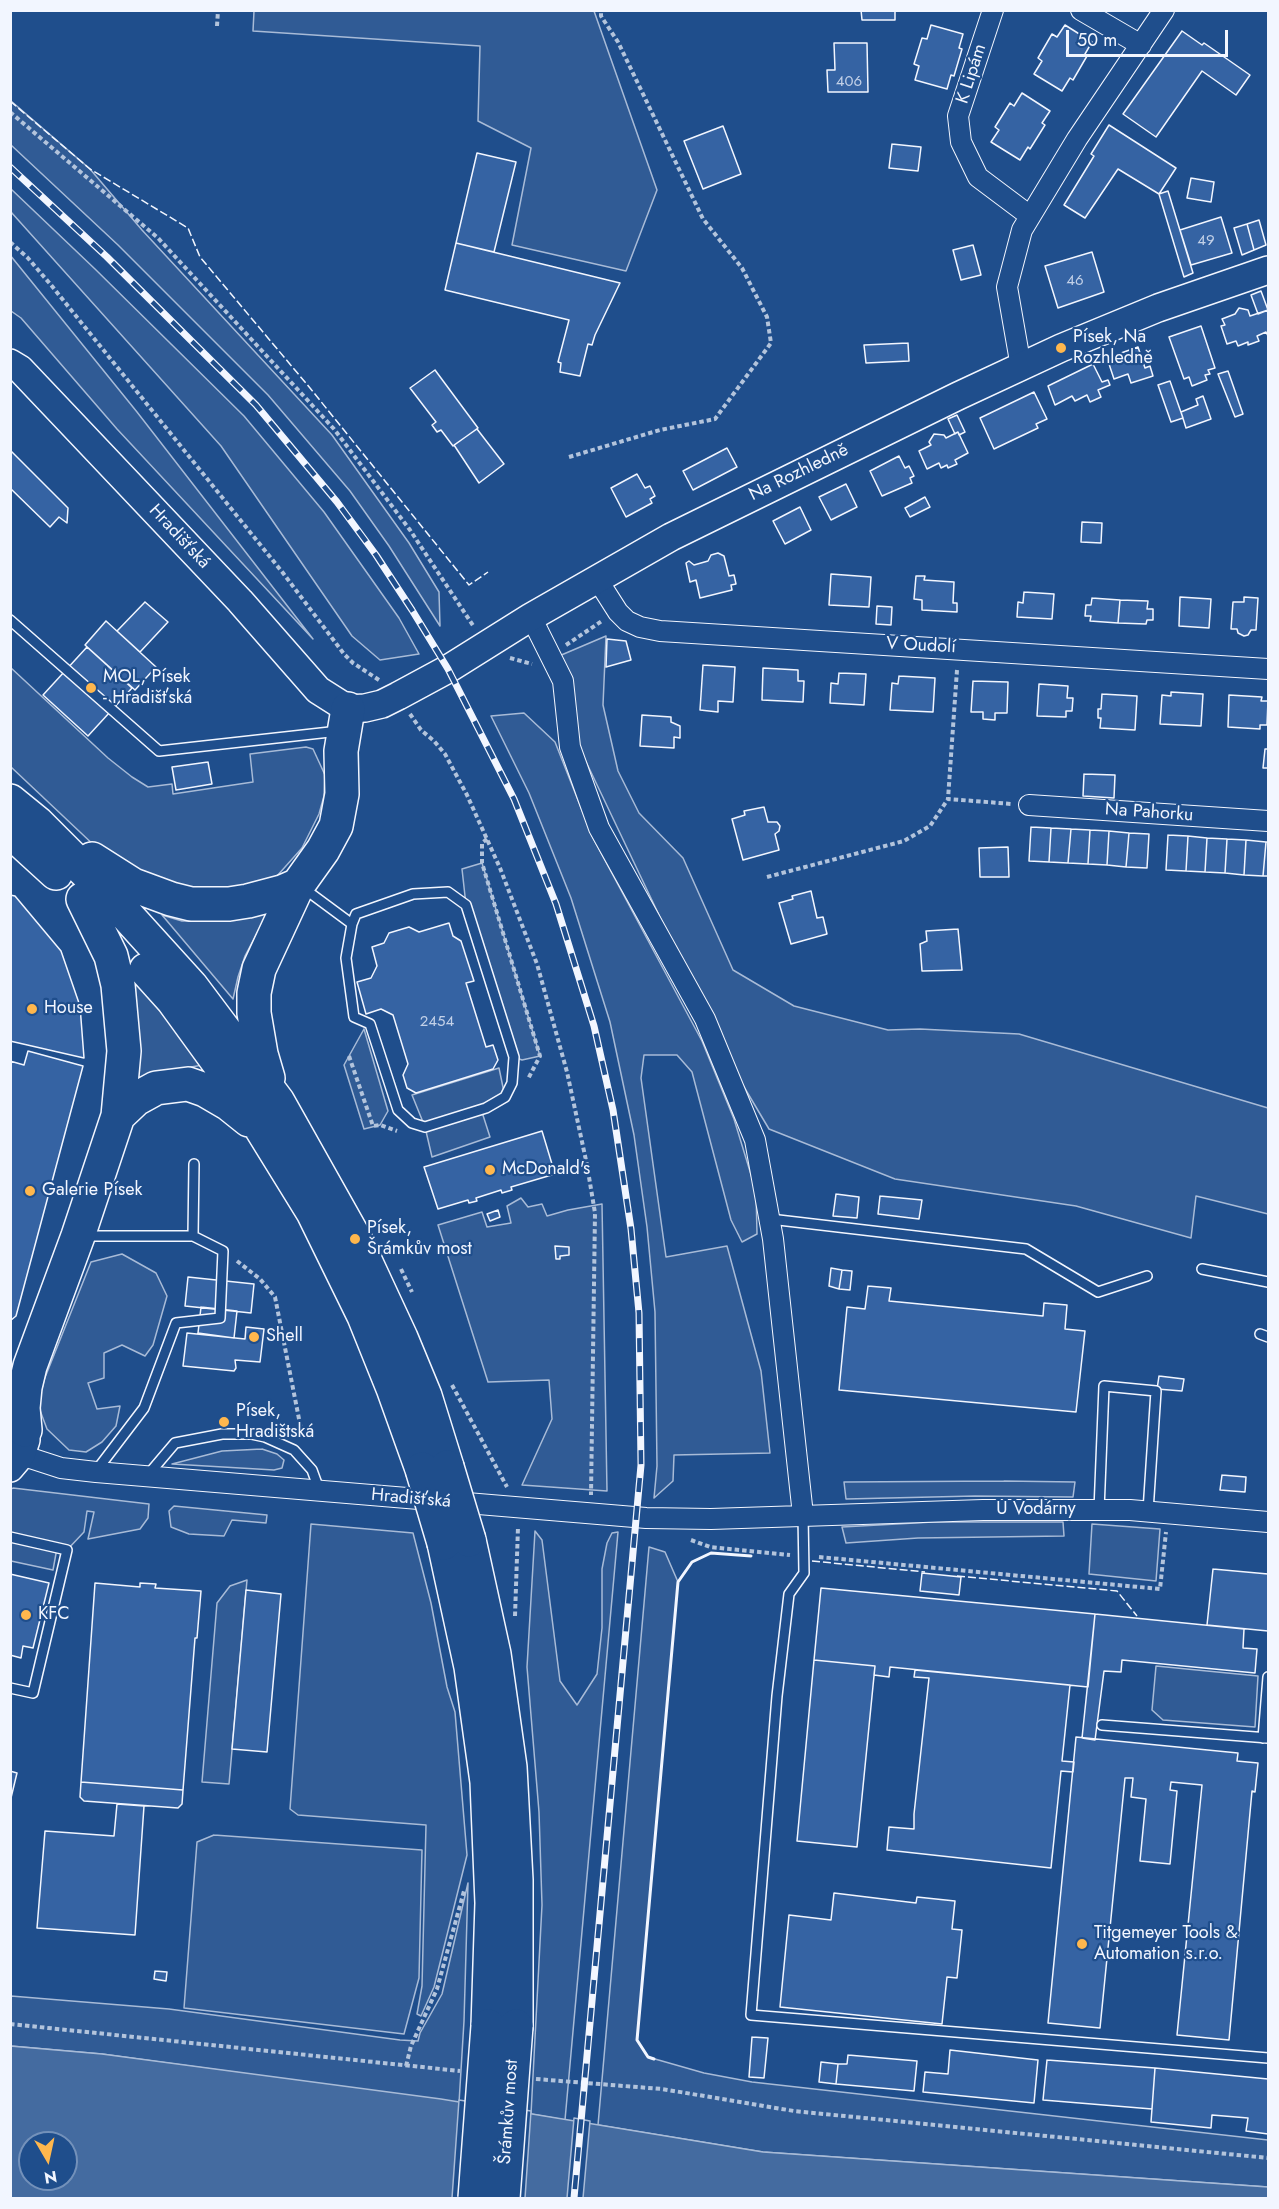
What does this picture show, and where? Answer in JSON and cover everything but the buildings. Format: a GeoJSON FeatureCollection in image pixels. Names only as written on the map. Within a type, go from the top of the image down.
{"type":"FeatureCollection","features":[{"type":"Feature","properties":{"kind":"highway"},"geometry":{"type":"LineString","coordinates":[[278,1102],[261,1054],[254,1013],[254,993],[259,969],[298,885],[323,850],[336,826],[342,794],[341,751],[346,720]]}},
{"type":"Feature","properties":{"kind":"highway"},"geometry":{"type":"LineString","coordinates":[[10,801],[24,827],[83,899],[173,1000],[234,1084],[273,1144],[314,1212],[364,1316],[393,1388],[435,1468]]}},
{"type":"Feature","properties":{"kind":"highway"},"geometry":{"type":"LineString","coordinates":[[24,827],[142,889],[191,904],[229,904],[265,897],[298,885]]}},
{"type":"Feature","properties":{"kind":"highway"},"geometry":{"type":"LineString","coordinates":[[24,827],[103,889],[191,986],[278,1102],[336,1203],[401,1338],[421,1387],[435,1468],[456,1541],[494,1654],[510,1767],[516,1880],[502,2026]]}},
{"type":"Feature","properties":{"kind":"highway"},"geometry":{"type":"LineString","coordinates":[[17,1441],[24,1398],[20,1375],[78,1236],[118,1116],[124,1051],[118,985],[111,956],[83,899]]}},
{"type":"Feature","properties":{"kind":"highway"},"geometry":{"type":"LineString","coordinates":[[118,1116],[136,1099],[156,1088],[188,1084],[206,1089],[229,1104],[273,1144]]}},
{"type":"Feature","properties":{"kind":"highway","name":"Šrámkův most"},"geometry":{"type":"LineString","coordinates":[[475,2199],[502,2026]]}},
{"type":"Feature","properties":{"kind":"highway","name":"Šrámkův most"},"geometry":{"type":"LineString","coordinates":[[502,2026],[503,2199]]}},
{"type":"Feature","properties":{"kind":"street","name":"K Lipám"},"geometry":{"type":"LineString","coordinates":[[993,10],[958,116],[961,142],[978,177],[1030,216]]}},
{"type":"Feature","properties":{"kind":"street"},"geometry":{"type":"LineString","coordinates":[[1081,10],[1141,45]]}},
{"type":"Feature","properties":{"kind":"street"},"geometry":{"type":"LineString","coordinates":[[1021,367],[1007,287],[1022,230],[1077,139],[1164,10]]}},
{"type":"Feature","properties":{"kind":"street","name":"Na Rozhledně"},"geometry":{"type":"LineString","coordinates":[[346,720],[365,708],[382,704],[398,696],[597,579],[672,537],[742,502],[1061,348],[1158,308],[1269,270]]}},
{"type":"Feature","properties":{"kind":"street","name":"Hradišťská"},"geometry":{"type":"LineString","coordinates":[[10,363],[20,369],[216,575],[346,720]]}},
{"type":"Feature","properties":{"kind":"street","name":"V Oudolí"},"geometry":{"type":"LineString","coordinates":[[597,579],[618,612],[627,621],[640,627],[660,631],[1269,669]]}},
{"type":"Feature","properties":{"kind":"street"},"geometry":{"type":"LineString","coordinates":[[531,617],[562,681],[570,747],[599,828],[705,1020],[755,1140],[770,1219],[803,1515]]}},
{"type":"Feature","properties":{"kind":"street","name":"Na Pahorku"},"geometry":{"type":"LineString","coordinates":[[1029,805],[1269,821]]}},
{"type":"Feature","properties":{"kind":"street","name":"Hradišťská"},"geometry":{"type":"LineString","coordinates":[[17,1441],[61,1467],[96,1472],[646,1518],[711,1519],[803,1515]]}},
{"type":"Feature","properties":{"kind":"street","name":"U Vodárny"},"geometry":{"type":"LineString","coordinates":[[803,1515],[983,1509],[1099,1510],[1148,1511],[1269,1522]]}},
{"type":"Feature","properties":{"kind":"lane"},"geometry":{"type":"LineString","coordinates":[[10,620],[159,751],[346,720]]}},
{"type":"Feature","properties":{"kind":"lane"},"geometry":{"type":"LineString","coordinates":[[298,885],[352,924]]}},
{"type":"Feature","properties":{"kind":"lane"},"geometry":{"type":"LineString","coordinates":[[448,892],[466,905],[514,1058],[512,1083],[505,1097],[486,1108],[425,1127],[412,1123],[398,1110],[369,1024],[354,1017],[346,958],[352,924],[356,914],[413,894],[448,892]]}},
{"type":"Feature","properties":{"kind":"lane"},"geometry":{"type":"LineString","coordinates":[[193,1236],[194,1164]]}},
{"type":"Feature","properties":{"kind":"lane"},"geometry":{"type":"LineString","coordinates":[[770,1219],[1026,1249],[1098,1292],[1148,1276]]}},
{"type":"Feature","properties":{"kind":"lane"},"geometry":{"type":"LineString","coordinates":[[78,1236],[193,1236],[223,1251],[220,1318],[176,1323],[144,1408],[96,1472]]}},
{"type":"Feature","properties":{"kind":"lane"},"geometry":{"type":"LineString","coordinates":[[1202,1269],[1269,1282]]}},
{"type":"Feature","properties":{"kind":"lane"},"geometry":{"type":"LineString","coordinates":[[1099,1510],[1104,1386],[1156,1391],[1148,1511]]}},
{"type":"Feature","properties":{"kind":"lane"},"geometry":{"type":"LineString","coordinates":[[147,1476],[175,1443],[213,1436],[251,1434],[265,1437],[294,1450],[312,1470],[320,1492]]}},
{"type":"Feature","properties":{"kind":"lane"},"geometry":{"type":"LineString","coordinates":[[803,1515],[804,1572],[789,1594],[777,1696],[751,2015],[1269,2058]]}},
{"type":"Feature","properties":{"kind":"lane"},"geometry":{"type":"LineString","coordinates":[[10,1537],[67,1550],[33,1693],[10,1688]]}},
{"type":"Feature","properties":{"kind":"lane"},"geometry":{"type":"LineString","coordinates":[[1102,1725],[1266,1738],[1269,1677]]}},
{"type":"Feature","properties":{"kind":"path"},"geometry":{"type":"LineString","coordinates":[[217,26],[218,10]]}},
{"type":"Feature","properties":{"kind":"path"},"geometry":{"type":"LineString","coordinates":[[569,457],[660,430],[715,419],[771,343],[767,317],[762,307],[741,268],[703,219],[618,42],[601,16],[601,10]]}},
{"type":"Feature","properties":{"kind":"path"},"geometry":{"type":"LineString","coordinates":[[10,112],[158,238],[334,429],[410,530],[486,645]]}},
{"type":"Feature","properties":{"kind":"path"},"geometry":{"type":"LineString","coordinates":[[10,242],[27,257],[51,285],[283,573],[344,654],[398,696],[421,730],[445,754],[467,795],[500,868],[537,964],[567,1072],[587,1165],[595,1213],[590,1513]]}},
{"type":"Feature","properties":{"kind":"path"},"geometry":{"type":"LineString","coordinates":[[767,877],[904,841],[930,826],[948,799],[958,648]]}},
{"type":"Feature","properties":{"kind":"path"},"geometry":{"type":"LineString","coordinates":[[948,799],[1029,805]]}},
{"type":"Feature","properties":{"kind":"path"},"geometry":{"type":"LineString","coordinates":[[487,839],[482,843],[482,863],[540,1056],[526,1082]]}},
{"type":"Feature","properties":{"kind":"path"},"geometry":{"type":"LineString","coordinates":[[349,1056],[373,1126],[380,1125],[399,1131]]}},
{"type":"Feature","properties":{"kind":"path"},"geometry":{"type":"LineString","coordinates":[[223,1251],[260,1279],[275,1297],[301,1429],[294,1450]]}},
{"type":"Feature","properties":{"kind":"path"},"geometry":{"type":"LineString","coordinates":[[450,1382],[518,1508],[515,1622]]}},
{"type":"Feature","properties":{"kind":"path"},"geometry":{"type":"LineString","coordinates":[[684,1538],[710,1547],[1160,1589],[1168,1513]]}},
{"type":"Feature","properties":{"kind":"path"},"geometry":{"type":"LineString","coordinates":[[406,2066],[411,2046],[437,1989],[464,1888]]}},
{"type":"Feature","properties":{"kind":"path"},"geometry":{"type":"LineString","coordinates":[[10,2024],[465,2072]]}},
{"type":"Feature","properties":{"kind":"path"},"geometry":{"type":"LineString","coordinates":[[525,2078],[662,2089],[794,2111],[1269,2158]]}},
{"type":"Feature","properties":{"kind":"shaded area"},"geometry":{"type":"Polygon","coordinates":[[[254,11],[594,11],[657,190],[626,271],[512,245],[531,148],[478,121],[480,46],[253,31],[254,11]]]}},
{"type":"Feature","properties":{"kind":"shaded area"},"geometry":{"type":"Polygon","coordinates":[[[11,101],[90,169],[142,230],[332,435],[409,543],[439,592],[440,626],[389,546],[350,491],[268,395],[118,245],[11,145],[11,101]]]}},
{"type":"Feature","properties":{"kind":"shaded area"},"geometry":{"type":"Polygon","coordinates":[[[11,189],[244,416],[324,512],[399,618],[419,654],[380,660],[352,636],[221,446],[11,212],[11,189]]]}},
{"type":"Feature","properties":{"kind":"shaded area"},"geometry":{"type":"Polygon","coordinates":[[[10,255],[137,412],[313,639],[117,429],[21,318],[11,311],[10,255]]]}},
{"type":"Feature","properties":{"kind":"shaded area"},"geometry":{"type":"Polygon","coordinates":[[[606,636],[603,705],[618,771],[639,813],[683,858],[733,970],[794,1006],[888,1030],[920,1029],[1019,1034],[1268,1108],[1268,1214],[1196,1196],[1191,1238],[1076,1206],[895,1179],[769,1129],[728,1060],[579,747],[559,656],[606,636]]]}},
{"type":"Feature","properties":{"kind":"shaded area"},"geometry":{"type":"Polygon","coordinates":[[[10,667],[108,758],[132,777],[148,787],[172,784],[173,794],[253,782],[250,754],[306,747],[313,749],[325,775],[324,796],[319,814],[302,848],[277,876],[253,888],[206,896],[146,875],[98,849],[11,767],[10,667]]]}},
{"type":"Feature","properties":{"kind":"shaded area"},"geometry":{"type":"Polygon","coordinates":[[[524,713],[555,742],[593,838],[702,1041],[734,1119],[756,1191],[757,1234],[742,1242],[731,1220],[692,1072],[677,1055],[644,1055],[641,1078],[666,1257],[727,1246],[761,1371],[770,1453],[674,1455],[673,1481],[654,1498],[657,1466],[655,1312],[647,1227],[634,1135],[610,1022],[571,898],[529,793],[491,716],[524,713]]]}},
{"type":"Feature","properties":{"kind":"shaded area"},"geometry":{"type":"Polygon","coordinates":[[[482,863],[540,1056],[522,1060],[514,1057],[466,905],[462,869],[482,863]]]}},
{"type":"Feature","properties":{"kind":"shaded area"},"geometry":{"type":"Polygon","coordinates":[[[276,903],[245,956],[233,999],[162,915],[182,921],[221,921],[276,903]]]}},
{"type":"Feature","properties":{"kind":"shaded area"},"geometry":{"type":"Polygon","coordinates":[[[122,963],[203,1065],[179,1069],[129,1088],[122,963]]]}},
{"type":"Feature","properties":{"kind":"shaded area"},"geometry":{"type":"Polygon","coordinates":[[[364,1029],[388,1111],[380,1125],[364,1129],[344,1065],[364,1029]]]}},
{"type":"Feature","properties":{"kind":"shaded area"},"geometry":{"type":"Polygon","coordinates":[[[499,1068],[505,1097],[481,1109],[490,1137],[432,1157],[425,1127],[412,1095],[499,1068]]]}},
{"type":"Feature","properties":{"kind":"shaded area"},"geometry":{"type":"Polygon","coordinates":[[[521,1198],[528,1207],[542,1204],[547,1216],[602,1204],[607,1491],[522,1485],[552,1419],[549,1380],[488,1382],[438,1225],[482,1212],[487,1227],[511,1223],[507,1206],[521,1198]]]}},
{"type":"Feature","properties":{"kind":"shaded area"},"geometry":{"type":"Polygon","coordinates":[[[122,1254],[156,1273],[167,1296],[153,1345],[145,1356],[122,1345],[104,1353],[104,1378],[88,1383],[97,1409],[120,1406],[116,1426],[102,1442],[86,1452],[69,1450],[47,1429],[38,1405],[44,1380],[91,1262],[122,1254]]]}},
{"type":"Feature","properties":{"kind":"shaded area"},"geometry":{"type":"Polygon","coordinates":[[[262,1449],[277,1454],[284,1460],[282,1468],[274,1470],[172,1464],[222,1451],[262,1449]]]}},
{"type":"Feature","properties":{"kind":"shaded area"},"geometry":{"type":"Polygon","coordinates":[[[844,1482],[1075,1482],[1073,1497],[975,1496],[846,1499],[844,1482]]]}},
{"type":"Feature","properties":{"kind":"shaded area"},"geometry":{"type":"Polygon","coordinates":[[[13,1488],[149,1504],[148,1518],[140,1529],[88,1539],[94,1512],[87,1511],[84,1532],[67,1550],[57,1548],[53,1570],[11,1561],[10,1490],[13,1488]]]}},
{"type":"Feature","properties":{"kind":"shaded area"},"geometry":{"type":"Polygon","coordinates":[[[174,1506],[267,1515],[266,1523],[232,1520],[224,1536],[189,1534],[171,1527],[169,1511],[174,1506]]]}},
{"type":"Feature","properties":{"kind":"shaded area"},"geometry":{"type":"Polygon","coordinates":[[[933,1522],[1063,1522],[1064,1536],[918,1538],[846,1543],[842,1527],[933,1522]]]}},
{"type":"Feature","properties":{"kind":"shaded area"},"geometry":{"type":"Polygon","coordinates":[[[311,1524],[413,1533],[431,1603],[447,1687],[455,1712],[467,1855],[434,1987],[421,2016],[417,2014],[422,1986],[426,1825],[298,1815],[290,1809],[311,1524]]]}},
{"type":"Feature","properties":{"kind":"shaded area"},"geometry":{"type":"Polygon","coordinates":[[[1092,1524],[1160,1529],[1156,1581],[1089,1574],[1092,1524]]]}},
{"type":"Feature","properties":{"kind":"shaded area"},"geometry":{"type":"Polygon","coordinates":[[[535,1531],[542,1540],[560,1681],[577,1705],[597,1674],[602,1628],[602,1569],[607,1543],[612,1533],[618,1532],[565,2120],[531,2114],[542,1905],[539,1812],[527,1667],[535,1531]]]}},
{"type":"Feature","properties":{"kind":"shaded area"},"geometry":{"type":"Polygon","coordinates":[[[649,1547],[665,1552],[678,1582],[637,2040],[648,2057],[704,2073],[752,2082],[1268,2140],[1268,2187],[763,2152],[598,2125],[649,1547]]]}},
{"type":"Feature","properties":{"kind":"shaded area"},"geometry":{"type":"Polygon","coordinates":[[[247,1580],[229,1784],[202,1782],[217,1603],[230,1586],[247,1580]]]}},
{"type":"Feature","properties":{"kind":"shaded area"},"geometry":{"type":"Polygon","coordinates":[[[1156,1666],[1258,1676],[1255,1727],[1163,1720],[1152,1710],[1156,1666]]]}},
{"type":"Feature","properties":{"kind":"shaded area"},"geometry":{"type":"Polygon","coordinates":[[[214,1835],[422,1850],[419,1978],[404,2034],[184,2008],[197,1842],[214,1835]]]}},
{"type":"Feature","properties":{"kind":"shaded area"},"geometry":{"type":"Polygon","coordinates":[[[468,1883],[459,2103],[102,2054],[11,2046],[11,1996],[169,2009],[418,2041],[420,2033],[442,1994],[468,1883]]]}},
{"type":"Feature","properties":{"kind":"shaded area"},"geometry":{"type":"Polygon","coordinates":[[[10,2046],[102,2054],[441,2099],[763,2152],[1268,2187],[1268,2198],[11,2198],[10,2046]]]}},
{"type":"Feature","properties":{"kind":"pier"},"geometry":{"type":"Polygon","coordinates":[[[459,2100],[531,2111],[525,2198],[452,2198],[459,2100]]]}},
{"type":"Feature","properties":{"kind":"pier"},"geometry":{"type":"Polygon","coordinates":[[[574,2118],[590,2121],[583,2198],[567,2198],[574,2118]]]}},
{"type":"Feature","properties":{"kind":"railway"},"geometry":{"type":"LineString","coordinates":[[10,167],[107,257],[256,405],[337,502],[376,555],[448,669],[514,799],[556,904],[594,1026],[613,1110],[631,1229],[639,1313],[641,1465],[574,2198]]}},
{"type":"Feature","properties":{"kind":"fence"},"geometry":{"type":"LineString","coordinates":[[10,101],[90,169],[188,228],[200,257],[310,388],[469,585],[488,572]]}},
{"type":"Feature","properties":{"kind":"fence"},"geometry":{"type":"LineString","coordinates":[[812,1561],[925,1572]]}},
{"type":"Feature","properties":{"kind":"fence"},"geometry":{"type":"LineString","coordinates":[[957,1576],[1117,1591],[1137,1616]]}},
{"type":"Feature","properties":{"kind":"wall"},"geometry":{"type":"LineString","coordinates":[[654,2059],[648,2057],[637,2040],[678,1582],[692,1562],[711,1553],[751,1556]]}},
{"type":"Feature","properties":{"kind":"place","name":"Písek, Na Rozhledně"},"geometry":{"type":"Point","coordinates":[1061,348]}},
{"type":"Feature","properties":{"kind":"place","name":"MOL, Písek - Hradišťská"},"geometry":{"type":"Point","coordinates":[91,688]}},
{"type":"Feature","properties":{"kind":"place","name":"House"},"geometry":{"type":"Point","coordinates":[32,1009]}},
{"type":"Feature","properties":{"kind":"place","name":"McDonald's"},"geometry":{"type":"Point","coordinates":[490,1170]}},
{"type":"Feature","properties":{"kind":"place","name":"Galerie Písek"},"geometry":{"type":"Point","coordinates":[30,1191]}},
{"type":"Feature","properties":{"kind":"place","name":"Písek, Šrámkův most"},"geometry":{"type":"Point","coordinates":[355,1239]}},
{"type":"Feature","properties":{"kind":"place","name":"Shell"},"geometry":{"type":"Point","coordinates":[254,1337]}},
{"type":"Feature","properties":{"kind":"place","name":"Písek, Hradištská"},"geometry":{"type":"Point","coordinates":[224,1422]}},
{"type":"Feature","properties":{"kind":"place","name":"KFC"},"geometry":{"type":"Point","coordinates":[26,1615]}},
{"type":"Feature","properties":{"kind":"place","name":"Titgemeyer Tools & Automation s.r.o."},"geometry":{"type":"Point","coordinates":[1082,1944]}}]}
